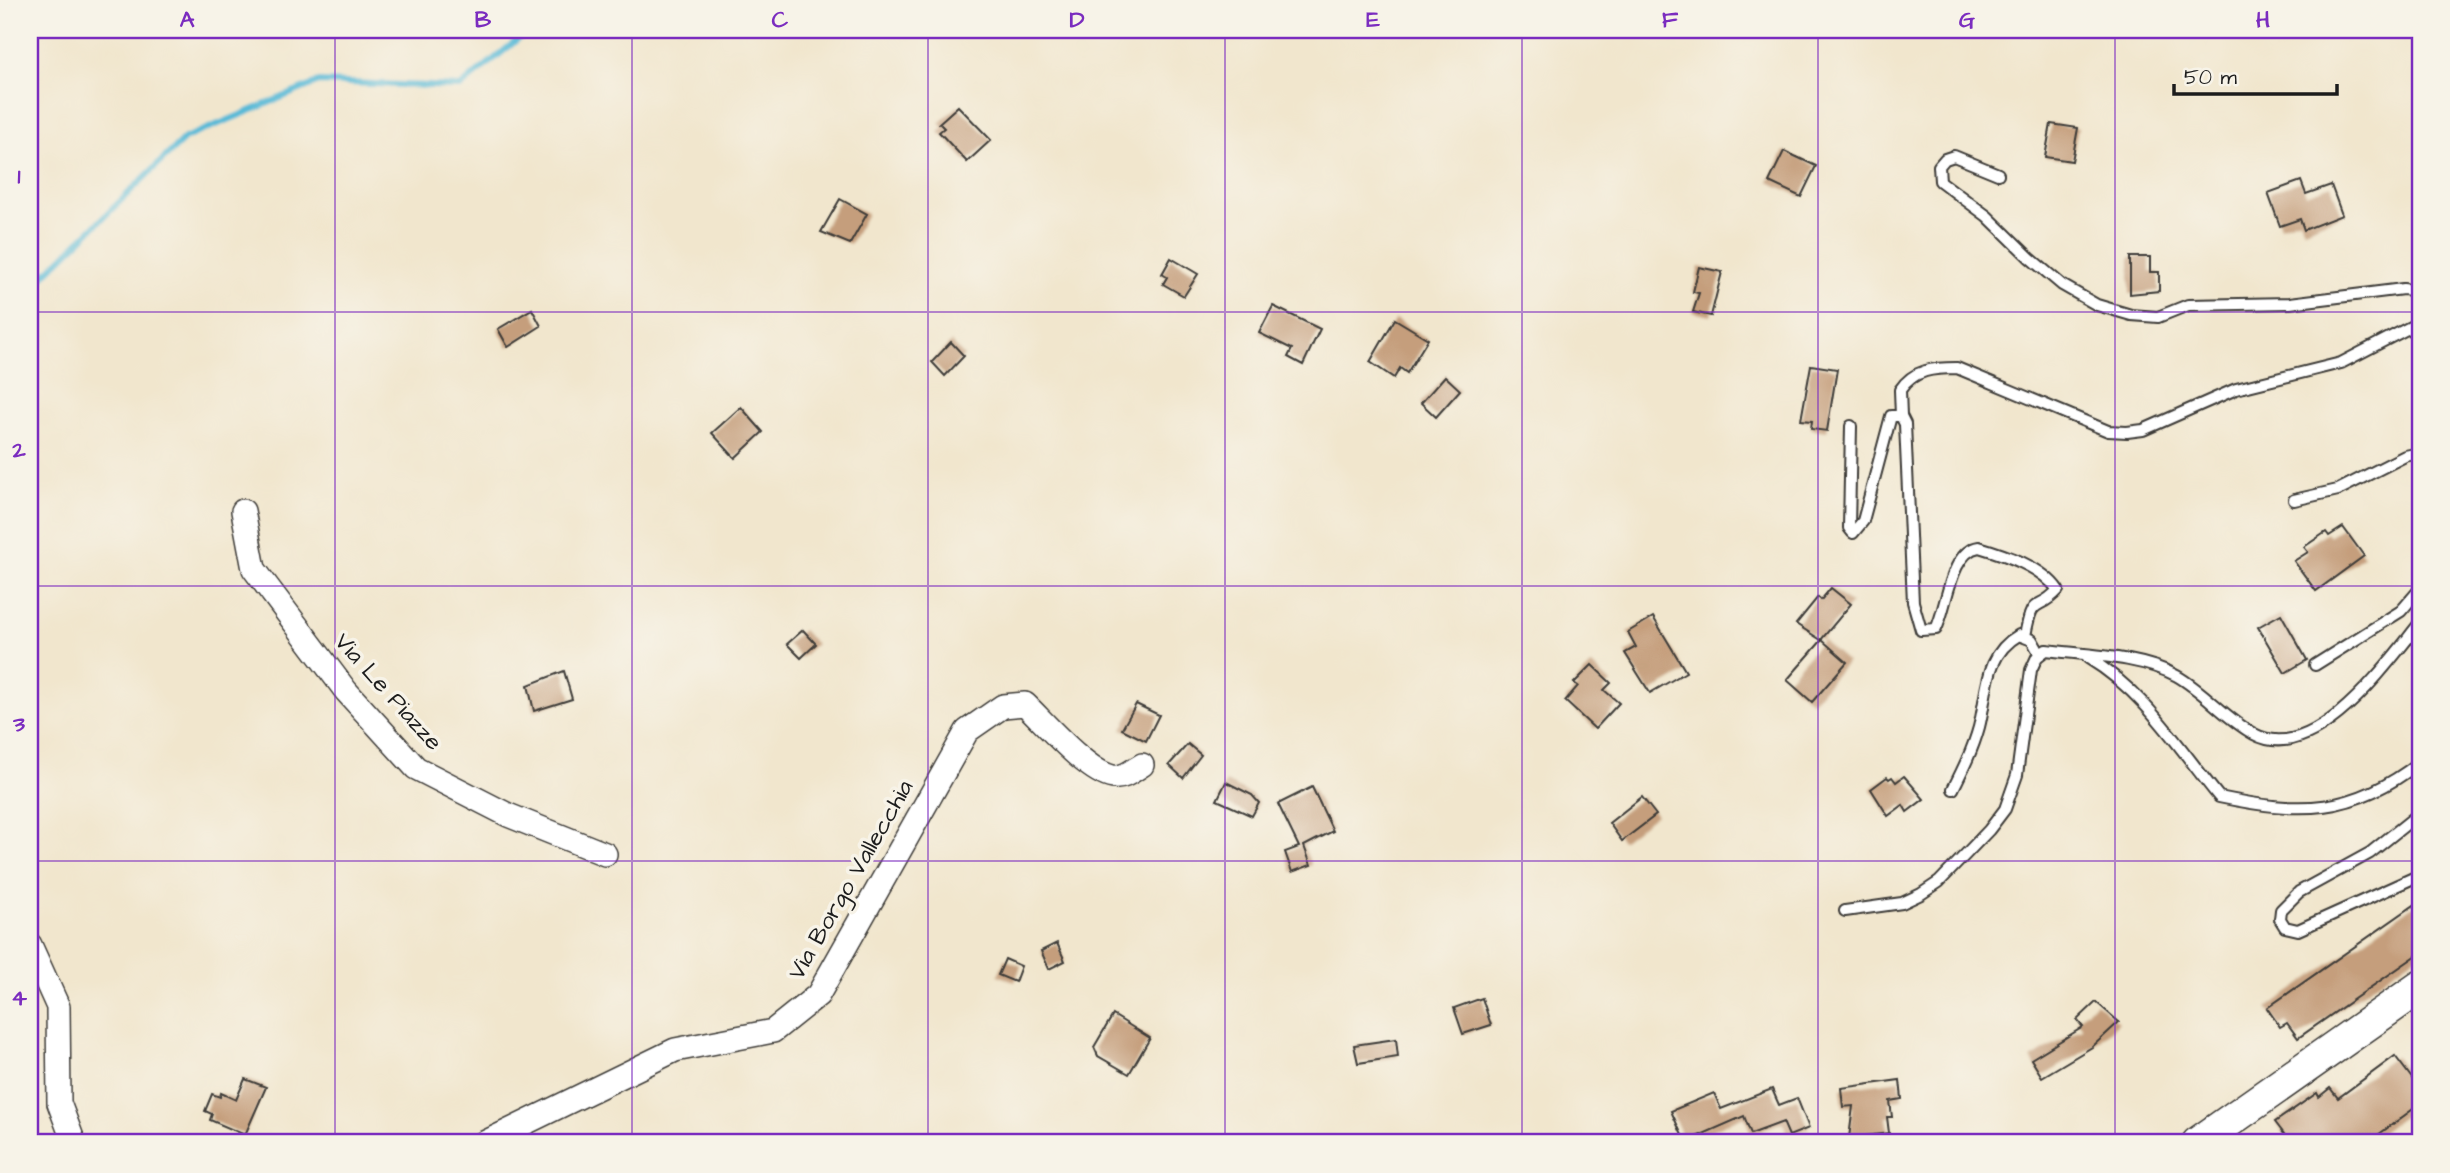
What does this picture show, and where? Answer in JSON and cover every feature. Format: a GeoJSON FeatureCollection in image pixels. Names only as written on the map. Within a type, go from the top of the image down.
{"type":"FeatureCollection","features":[{"type":"Feature","properties":{"kind":"main road"},"geometry":{"type":"LineString","coordinates":[[2198,1143],[2420,987]]}},
{"type":"Feature","properties":{"kind":"street","name":"Via Le Piazze"},"geometry":{"type":"LineString","coordinates":[[243,511],[254,569],[346,691],[415,768],[508,816],[605,854]]}},
{"type":"Feature","properties":{"kind":"street","name":"Via Borgo Vallecchia"},"geometry":{"type":"LineString","coordinates":[[484,1143],[675,1050],[773,1031],[818,995],[967,731],[1003,706],[1024,704],[1096,770],[1104,774],[1124,776],[1142,765]]}},
{"type":"Feature","properties":{"kind":"street"},"geometry":{"type":"LineString","coordinates":[[30,945],[58,1007],[59,1103],[74,1143]]}},
{"type":"Feature","properties":{"kind":"lane"},"geometry":{"type":"LineString","coordinates":[[1998,174],[1954,156],[1945,159],[1938,174],[1940,181],[1987,216],[2062,285],[2097,305],[2131,315],[2158,317],[2188,305],[2290,303],[2403,289],[2420,291]]}},
{"type":"Feature","properties":{"kind":"lane"},"geometry":{"type":"LineString","coordinates":[[2025,636],[2029,612],[2035,603],[2057,590],[2049,578],[2000,553],[1979,547],[1965,555],[1959,566],[1948,587],[1936,629],[1928,632],[1918,625],[1913,602],[1907,441],[1901,416],[1900,390],[1913,376],[1930,368],[1957,368],[2108,431],[2143,430],[2225,393],[2342,363],[2420,323]]}},
{"type":"Feature","properties":{"kind":"lane"},"geometry":{"type":"LineString","coordinates":[[1850,426],[1849,528],[1853,533],[1863,521],[1886,426],[1893,414],[1901,416]]}},
{"type":"Feature","properties":{"kind":"lane"},"geometry":{"type":"LineString","coordinates":[[2294,500],[2338,490],[2405,456],[2420,453]]}},
{"type":"Feature","properties":{"kind":"lane"},"geometry":{"type":"LineString","coordinates":[[2315,665],[2401,611],[2420,589]]}},
{"type":"Feature","properties":{"kind":"lane"},"geometry":{"type":"LineString","coordinates":[[1845,911],[1902,903],[1922,894],[1939,882],[1990,830],[2005,809],[2017,775],[2031,670],[2040,654],[2046,650],[2125,659],[2177,676],[2220,712],[2256,736],[2272,740],[2293,739],[2307,735],[2370,686],[2420,623]]}},
{"type":"Feature","properties":{"kind":"lane"},"geometry":{"type":"LineString","coordinates":[[1953,789],[1979,728],[1996,654],[2004,643],[2019,635],[2032,640],[2040,654]]}},
{"type":"Feature","properties":{"kind":"lane"},"geometry":{"type":"LineString","coordinates":[[2082,654],[2111,671],[2158,717],[2219,797],[2264,806],[2305,808],[2359,799],[2384,789],[2420,762]]}},
{"type":"Feature","properties":{"kind":"lane"},"geometry":{"type":"LineString","coordinates":[[2420,813],[2370,853],[2299,892],[2281,910],[2280,919],[2285,927],[2298,930],[2420,875]]}},
{"type":"Feature","properties":{"kind":"building"},"geometry":{"type":"Polygon","coordinates":[[[958,106],[991,140],[967,162],[939,132],[944,128],[939,123],[958,106]]]}},
{"type":"Feature","properties":{"kind":"building"},"geometry":{"type":"Polygon","coordinates":[[[2051,124],[2078,128],[2072,161],[2045,157],[2051,124]]]}},
{"type":"Feature","properties":{"kind":"building"},"geometry":{"type":"Polygon","coordinates":[[[1784,151],[1816,166],[1801,197],[1769,182],[1784,151]]]}},
{"type":"Feature","properties":{"kind":"building"},"geometry":{"type":"Polygon","coordinates":[[[2301,181],[2306,194],[2331,185],[2342,215],[2304,230],[2300,219],[2280,226],[2268,193],[2301,181]]]}},
{"type":"Feature","properties":{"kind":"building"},"geometry":{"type":"Polygon","coordinates":[[[840,199],[867,214],[850,244],[821,232],[840,199]]]}},
{"type":"Feature","properties":{"kind":"building"},"geometry":{"type":"Polygon","coordinates":[[[2130,257],[2150,257],[2150,272],[2159,272],[2159,291],[2130,294],[2130,257]]]}},
{"type":"Feature","properties":{"kind":"building"},"geometry":{"type":"Polygon","coordinates":[[[1171,258],[1198,274],[1184,296],[1163,284],[1167,277],[1162,274],[1171,258]]]}},
{"type":"Feature","properties":{"kind":"building"},"geometry":{"type":"Polygon","coordinates":[[[1699,267],[1722,272],[1711,316],[1693,312],[1699,293],[1693,292],[1699,267]]]}},
{"type":"Feature","properties":{"kind":"building"},"geometry":{"type":"Polygon","coordinates":[[[1273,306],[1320,329],[1303,365],[1288,357],[1292,349],[1259,333],[1273,306]]]}},
{"type":"Feature","properties":{"kind":"building"},"geometry":{"type":"Polygon","coordinates":[[[532,309],[541,326],[508,347],[498,329],[532,309]]]}},
{"type":"Feature","properties":{"kind":"building"},"geometry":{"type":"Polygon","coordinates":[[[1395,319],[1428,339],[1407,373],[1400,368],[1394,378],[1370,362],[1395,319]]]}},
{"type":"Feature","properties":{"kind":"building"},"geometry":{"type":"Polygon","coordinates":[[[951,342],[964,356],[945,376],[932,362],[951,342]]]}},
{"type":"Feature","properties":{"kind":"building"},"geometry":{"type":"Polygon","coordinates":[[[1811,365],[1837,369],[1827,431],[1811,429],[1812,421],[1801,420],[1811,365]]]}},
{"type":"Feature","properties":{"kind":"building"},"geometry":{"type":"Polygon","coordinates":[[[1445,376],[1460,390],[1436,417],[1421,403],[1445,376]]]}},
{"type":"Feature","properties":{"kind":"building"},"geometry":{"type":"Polygon","coordinates":[[[741,407],[763,432],[735,458],[712,433],[741,407]]]}},
{"type":"Feature","properties":{"kind":"building"},"geometry":{"type":"Polygon","coordinates":[[[2343,527],[2364,556],[2316,591],[2294,561],[2308,552],[2304,547],[2326,532],[2329,536],[2343,527]]]}},
{"type":"Feature","properties":{"kind":"building"},"geometry":{"type":"Polygon","coordinates":[[[1831,588],[1851,604],[1821,640],[1796,624],[1818,597],[1821,600],[1831,588]]]}},
{"type":"Feature","properties":{"kind":"building"},"geometry":{"type":"Polygon","coordinates":[[[2281,614],[2307,660],[2285,673],[2258,627],[2281,614]]]}},
{"type":"Feature","properties":{"kind":"building"},"geometry":{"type":"Polygon","coordinates":[[[1653,617],[1686,672],[1650,693],[1625,653],[1636,647],[1628,632],[1653,617]]]}},
{"type":"Feature","properties":{"kind":"building"},"geometry":{"type":"Polygon","coordinates":[[[803,630],[816,644],[801,658],[787,644],[803,630]]]}},
{"type":"Feature","properties":{"kind":"building"},"geometry":{"type":"Polygon","coordinates":[[[1822,640],[1847,662],[1812,702],[1787,680],[1822,640]]]}},
{"type":"Feature","properties":{"kind":"building"},"geometry":{"type":"Polygon","coordinates":[[[1592,665],[1611,683],[1604,690],[1619,703],[1595,729],[1565,701],[1578,686],[1574,683],[1592,665]]]}},
{"type":"Feature","properties":{"kind":"building"},"geometry":{"type":"Polygon","coordinates":[[[564,671],[572,699],[534,711],[528,685],[564,671]]]}},
{"type":"Feature","properties":{"kind":"building"},"geometry":{"type":"Polygon","coordinates":[[[1136,704],[1159,715],[1146,741],[1122,729],[1136,704]]]}},
{"type":"Feature","properties":{"kind":"building"},"geometry":{"type":"Polygon","coordinates":[[[1188,744],[1201,755],[1183,778],[1169,765],[1188,744]]]}},
{"type":"Feature","properties":{"kind":"building"},"geometry":{"type":"Polygon","coordinates":[[[1904,776],[1924,799],[1907,812],[1903,805],[1888,816],[1871,789],[1887,777],[1892,777],[1896,782],[1904,776]]]}},
{"type":"Feature","properties":{"kind":"building"},"geometry":{"type":"Polygon","coordinates":[[[1226,782],[1252,795],[1259,803],[1252,816],[1217,800],[1226,782]]]}},
{"type":"Feature","properties":{"kind":"building"},"geometry":{"type":"Polygon","coordinates":[[[1312,787],[1333,831],[1304,846],[1311,865],[1292,872],[1285,852],[1299,847],[1278,804],[1312,787]]]}},
{"type":"Feature","properties":{"kind":"building"},"geometry":{"type":"Polygon","coordinates":[[[1642,797],[1656,815],[1622,841],[1609,823],[1642,797]]]}},
{"type":"Feature","properties":{"kind":"building"},"geometry":{"type":"Polygon","coordinates":[[[2420,901],[2420,953],[2298,1038],[2287,1023],[2280,1027],[2267,1008],[2420,901]]]}},
{"type":"Feature","properties":{"kind":"building"},"geometry":{"type":"Polygon","coordinates":[[[1057,943],[1065,961],[1049,969],[1041,951],[1057,943]]]}},
{"type":"Feature","properties":{"kind":"building"},"geometry":{"type":"Polygon","coordinates":[[[1005,959],[1021,966],[1015,982],[998,975],[1005,959]]]}},
{"type":"Feature","properties":{"kind":"building"},"geometry":{"type":"Polygon","coordinates":[[[1482,998],[1491,1025],[1463,1034],[1454,1008],[1482,998]]]}},
{"type":"Feature","properties":{"kind":"building"},"geometry":{"type":"Polygon","coordinates":[[[2096,1002],[2119,1022],[2092,1047],[2042,1077],[2031,1059],[2083,1027],[2077,1020],[2096,1002]]]}},
{"type":"Feature","properties":{"kind":"building"},"geometry":{"type":"Polygon","coordinates":[[[1113,1015],[1150,1038],[1129,1074],[1098,1056],[1094,1047],[1113,1015]]]}},
{"type":"Feature","properties":{"kind":"building"},"geometry":{"type":"Polygon","coordinates":[[[1396,1039],[1398,1057],[1358,1063],[1354,1045],[1396,1039]]]}},
{"type":"Feature","properties":{"kind":"building"},"geometry":{"type":"Polygon","coordinates":[[[2395,1056],[2420,1089],[2420,1104],[2367,1143],[2291,1143],[2275,1122],[2317,1093],[2319,1097],[2330,1088],[2338,1098],[2395,1056]]]}},
{"type":"Feature","properties":{"kind":"building"},"geometry":{"type":"Polygon","coordinates":[[[245,1079],[266,1087],[245,1135],[210,1120],[212,1114],[205,1111],[212,1094],[220,1097],[221,1093],[236,1100],[245,1079]]]}},
{"type":"Feature","properties":{"kind":"building"},"geometry":{"type":"Polygon","coordinates":[[[1900,1080],[1902,1099],[1890,1101],[1892,1117],[1887,1117],[1889,1133],[1849,1138],[1853,1106],[1843,1107],[1841,1088],[1900,1080]]]}},
{"type":"Feature","properties":{"kind":"building"},"geometry":{"type":"Polygon","coordinates":[[[1772,1089],[1779,1105],[1797,1098],[1809,1128],[1789,1136],[1783,1122],[1751,1134],[1744,1116],[1685,1142],[1671,1111],[1714,1093],[1721,1109],[1772,1089]]]}},
{"type":"Feature","properties":{"kind":"waterway"},"geometry":{"type":"LineString","coordinates":[[30,289],[185,138],[319,82],[460,87],[529,30]]}}]}
